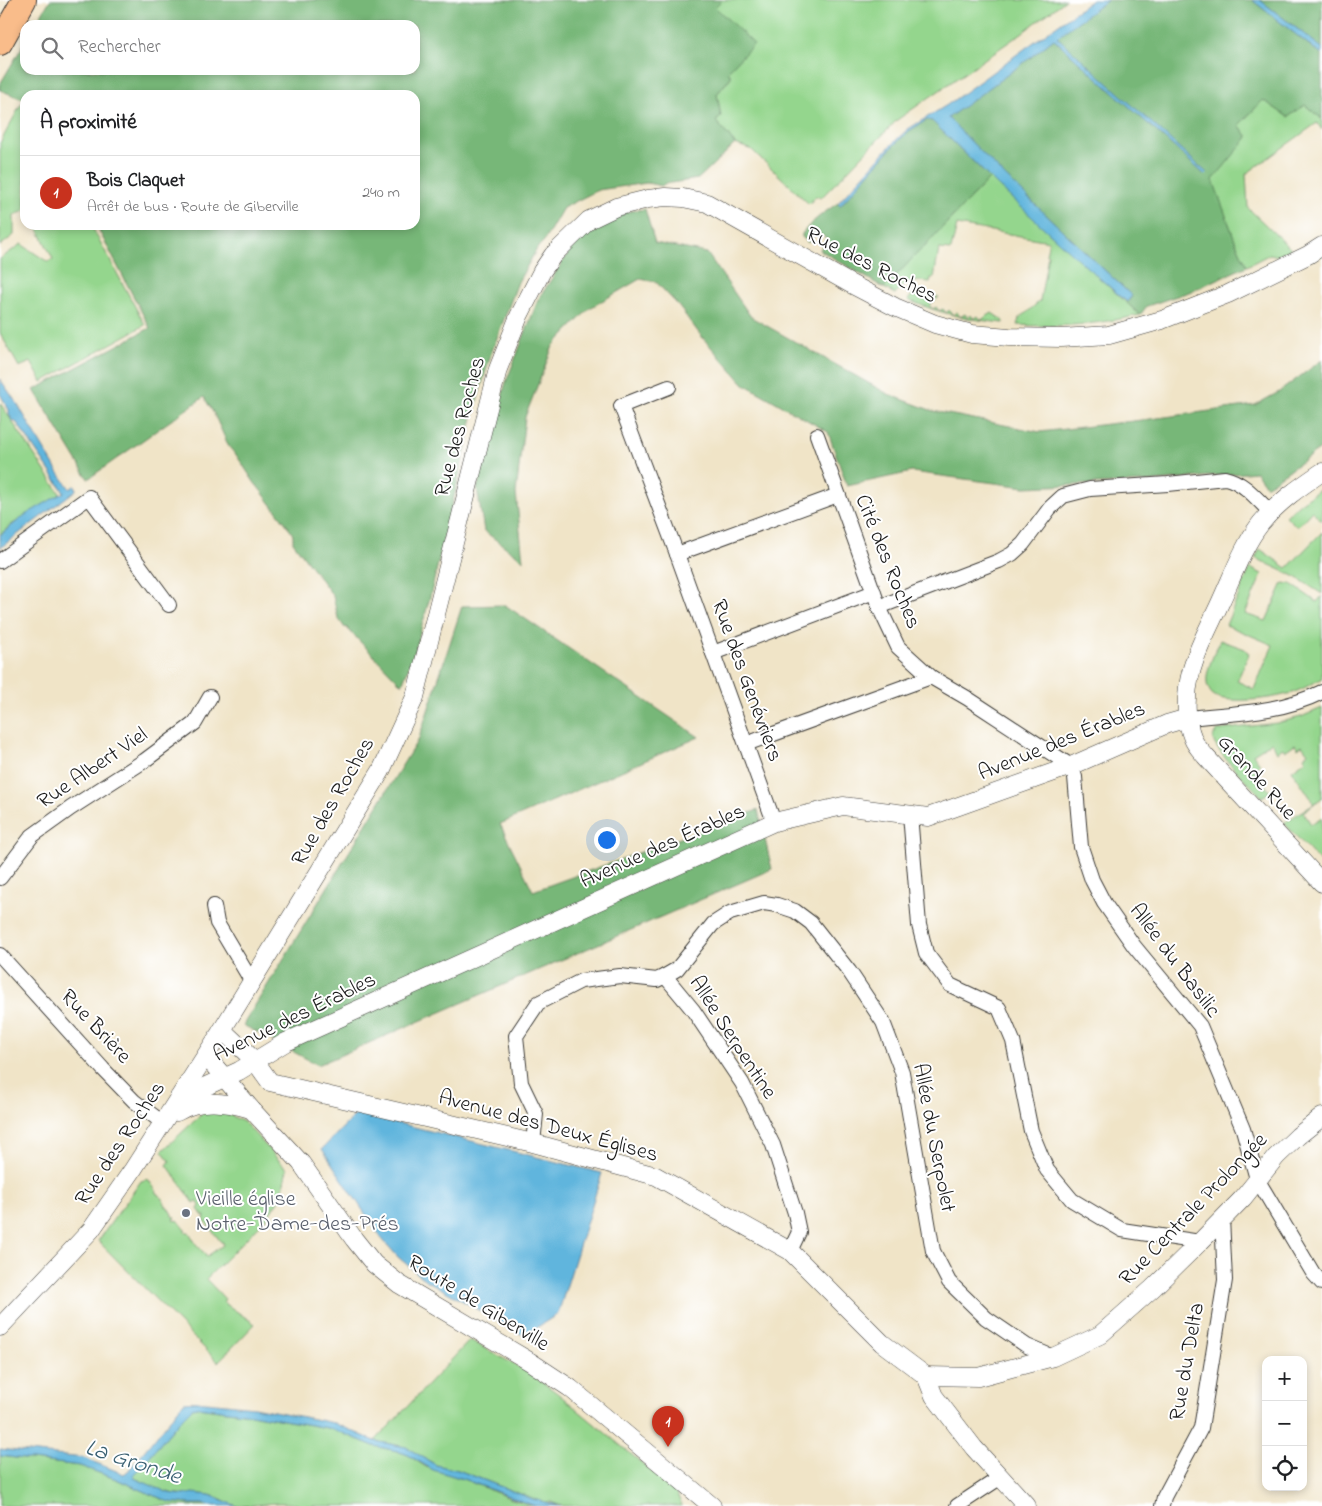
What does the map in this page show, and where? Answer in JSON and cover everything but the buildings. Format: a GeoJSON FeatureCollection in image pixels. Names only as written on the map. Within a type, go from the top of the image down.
{"type":"FeatureCollection","features":[{"type":"Feature","properties":{"kind":"highway"},"geometry":{"type":"LineString","coordinates":[[0,43],[24,0]]}},
{"type":"Feature","properties":{"kind":"street","name":"Rue des Roches"},"geometry":{"type":"LineString","coordinates":[[0,1326],[91,1230],[206,1056],[381,772],[416,697],[498,369],[519,316],[542,271],[553,255],[589,220],[616,206],[648,199],[665,197],[684,198],[707,203],[895,307],[935,324],[972,334],[1009,337],[1061,338],[1109,335],[1162,320],[1228,294],[1308,255],[1322,246]]}},
{"type":"Feature","properties":{"kind":"street","name":"Rue des Genévriers"},"geometry":{"type":"LineString","coordinates":[[669,387],[621,406],[678,554],[774,822]]}},
{"type":"Feature","properties":{"kind":"street","name":"Cité des Roches"},"geometry":{"type":"LineString","coordinates":[[816,435],[879,607],[898,647],[931,677],[967,698],[1071,766]]}},
{"type":"Feature","properties":{"kind":"street","name":"Grande Rue"},"geometry":{"type":"LineString","coordinates":[[1322,472],[1288,495],[1270,512],[1244,551],[1198,653],[1189,679],[1186,699],[1193,740],[1206,757],[1322,883]]}},
{"type":"Feature","properties":{"kind":"street"},"geometry":{"type":"LineString","coordinates":[[879,607],[999,561],[1012,554],[1023,544],[1050,508],[1063,496],[1090,489],[1225,478],[1246,488],[1270,512]]}},
{"type":"Feature","properties":{"kind":"street"},"geometry":{"type":"LineString","coordinates":[[678,554],[838,495]]}},
{"type":"Feature","properties":{"kind":"street"},"geometry":{"type":"LineString","coordinates":[[0,561],[89,496],[169,604]]}},
{"type":"Feature","properties":{"kind":"street"},"geometry":{"type":"LineString","coordinates":[[713,653],[874,592]]}},
{"type":"Feature","properties":{"kind":"street"},"geometry":{"type":"LineString","coordinates":[[746,744],[931,677]]}},
{"type":"Feature","properties":{"kind":"street"},"geometry":{"type":"LineString","coordinates":[[1188,718],[1269,710],[1292,705],[1322,692]]}},
{"type":"Feature","properties":{"kind":"street","name":"Rue Albert Viel"},"geometry":{"type":"LineString","coordinates":[[0,878],[32,836],[71,808],[144,761],[195,723],[210,697]]}},
{"type":"Feature","properties":{"kind":"street","name":"Avenue des Érables"},"geometry":{"type":"LineString","coordinates":[[178,1099],[239,1071],[286,1042],[774,822],[843,806],[928,817],[1071,766],[1167,724],[1188,718]]}},
{"type":"Feature","properties":{"kind":"street","name":"Allée du Basilic"},"geometry":{"type":"LineString","coordinates":[[1071,766],[1074,777],[1081,847],[1092,880],[1104,903],[1134,946],[1200,1026],[1243,1129],[1257,1179],[1313,1273],[1322,1283]]}},
{"type":"Feature","properties":{"kind":"street"},"geometry":{"type":"LineString","coordinates":[[910,814],[919,925],[926,953],[950,985],[999,1008],[1013,1041],[1030,1131],[1047,1170],[1072,1200],[1122,1230],[1200,1242]]}},
{"type":"Feature","properties":{"kind":"street","name":"Allée du Serpolet"},"geometry":{"type":"LineString","coordinates":[[665,976],[677,969],[713,924],[730,912],[764,903],[795,911],[812,923],[849,971],[882,1022],[899,1063],[933,1251],[949,1282],[986,1318],[1027,1346],[1053,1357]]}},
{"type":"Feature","properties":{"kind":"street"},"geometry":{"type":"LineString","coordinates":[[214,906],[216,923],[252,982]]}},
{"type":"Feature","properties":{"kind":"street","name":"Rue Brière"},"geometry":{"type":"LineString","coordinates":[[0,955],[134,1101],[164,1121]]}},
{"type":"Feature","properties":{"kind":"street","name":"Allée Serpentine"},"geometry":{"type":"LineString","coordinates":[[533,1143],[536,1114],[521,1083],[516,1036],[538,1003],[581,981],[620,976],[657,980],[665,976],[693,1010],[742,1083],[773,1145],[795,1213],[799,1232],[790,1251]]}},
{"type":"Feature","properties":{"kind":"street","name":"Avenue des Deux Églises"},"geometry":{"type":"LineString","coordinates":[[222,1030],[255,1061],[270,1082],[533,1143],[656,1176],[790,1251],[882,1343],[926,1376],[934,1396],[974,1448],[1027,1506]]}},
{"type":"Feature","properties":{"kind":"street","name":"Route de Giberville"},"geometry":{"type":"LineString","coordinates":[[206,1056],[300,1163],[374,1264],[399,1284],[529,1361],[570,1388],[704,1504]]}},
{"type":"Feature","properties":{"kind":"street"},"geometry":{"type":"LineString","coordinates":[[164,1121],[185,1107],[196,1104],[218,1102],[251,1109]]}},
{"type":"Feature","properties":{"kind":"street","name":"Rue Centrale Prolongée"},"geometry":{"type":"LineString","coordinates":[[926,1376],[978,1377],[1053,1357],[1100,1335],[1153,1288],[1200,1242],[1242,1198],[1276,1157],[1298,1136],[1322,1118]]}},
{"type":"Feature","properties":{"kind":"street","name":"Rue du Delta"},"geometry":{"type":"LineString","coordinates":[[1162,1506],[1164,1497],[1201,1428],[1225,1280],[1222,1218]]}},
{"type":"Feature","properties":{"kind":"street"},"geometry":{"type":"LineString","coordinates":[[957,1506],[1001,1477]]}},
{"type":"Feature","properties":{"kind":"green space"},"geometry":{"type":"Polygon","coordinates":[[[50,0],[722,0],[715,7],[754,44],[728,71],[731,77],[717,94],[721,117],[716,121],[735,144],[698,179],[664,184],[662,186],[647,183],[598,190],[563,208],[518,282],[491,354],[477,401],[429,601],[415,650],[402,685],[345,628],[338,618],[333,596],[293,542],[293,535],[287,525],[229,447],[204,397],[88,479],[34,390],[150,328],[99,230],[420,230],[420,90],[20,90],[20,98],[0,90],[0,84],[20,50],[20,75],[420,75],[420,20],[38,20],[50,0]]]}},
{"type":"Feature","properties":{"kind":"green space"},"geometry":{"type":"Polygon","coordinates":[[[722,0],[1066,0],[897,120],[821,198],[816,196],[809,204],[752,150],[735,144],[716,121],[721,117],[717,94],[731,77],[728,71],[715,7],[722,0]]]}},
{"type":"Feature","properties":{"kind":"green space"},"geometry":{"type":"Polygon","coordinates":[[[1108,0],[1252,0],[1322,55],[1322,119],[1305,105],[1288,117],[1263,100],[1239,125],[1248,137],[1213,180],[1236,243],[1247,266],[1189,292],[1147,306],[1140,315],[1127,303],[1132,296],[1006,177],[947,118],[1054,39],[1205,175],[1207,173],[1056,37],[1108,0]]]}},
{"type":"Feature","properties":{"kind":"green space"},"geometry":{"type":"Polygon","coordinates":[[[1260,0],[1322,0],[1322,48],[1260,0]]]}},
{"type":"Feature","properties":{"kind":"green space"},"geometry":{"type":"Polygon","coordinates":[[[1263,100],[1288,117],[1305,105],[1322,119],[1322,130],[1317,123],[1246,174],[1248,208],[1291,249],[1278,256],[1270,254],[1247,266],[1236,243],[1212,180],[1248,137],[1239,125],[1263,100]]]}},
{"type":"Feature","properties":{"kind":"green space"},"geometry":{"type":"Polygon","coordinates":[[[20,106],[20,213],[14,215],[14,235],[0,246],[0,143],[20,106]]]}},
{"type":"Feature","properties":{"kind":"green space"},"geometry":{"type":"Polygon","coordinates":[[[927,120],[932,121],[990,178],[884,288],[820,250],[826,238],[816,232],[808,243],[802,237],[802,234],[823,213],[838,203],[840,206],[894,145],[909,131],[927,120]]]}},
{"type":"Feature","properties":{"kind":"green space"},"geometry":{"type":"Polygon","coordinates":[[[990,178],[1140,315],[1110,321],[1079,324],[1017,325],[1019,319],[1040,301],[1049,241],[957,225],[951,250],[939,249],[934,278],[931,278],[930,282],[911,282],[903,286],[895,294],[884,288],[990,178]]]}},
{"type":"Feature","properties":{"kind":"green space"},"geometry":{"type":"Polygon","coordinates":[[[645,209],[655,243],[707,253],[751,317],[888,394],[933,411],[1040,432],[1150,419],[1255,405],[1279,392],[1322,360],[1322,448],[1266,486],[1256,472],[1145,482],[1025,487],[912,472],[847,486],[828,432],[744,384],[656,282],[640,279],[590,308],[553,346],[525,417],[516,493],[523,560],[484,531],[477,488],[506,382],[538,300],[570,250],[610,214],[645,209]]]}},
{"type":"Feature","properties":{"kind":"green space"},"geometry":{"type":"Polygon","coordinates":[[[38,230],[94,230],[145,325],[42,382],[31,362],[19,367],[0,333],[0,259],[21,244],[48,262],[53,259],[38,230]]]}},
{"type":"Feature","properties":{"kind":"green space"},"geometry":{"type":"Polygon","coordinates":[[[913,294],[939,297],[929,305],[933,309],[936,307],[939,311],[920,305],[908,300],[913,294]]]}},
{"type":"Feature","properties":{"kind":"green space"},"geometry":{"type":"Polygon","coordinates":[[[992,313],[1004,321],[1004,323],[979,320],[961,317],[965,314],[968,318],[971,315],[974,319],[978,316],[981,320],[992,313]]]}},
{"type":"Feature","properties":{"kind":"green space"},"geometry":{"type":"Polygon","coordinates":[[[0,403],[61,495],[11,525],[0,535],[0,403]]]}},
{"type":"Feature","properties":{"kind":"green space"},"geometry":{"type":"Polygon","coordinates":[[[1322,488],[1322,521],[1312,511],[1297,527],[1286,516],[1300,503],[1322,488]]]}},
{"type":"Feature","properties":{"kind":"green space"},"geometry":{"type":"Polygon","coordinates":[[[1322,532],[1322,594],[1296,577],[1255,558],[1260,549],[1287,568],[1322,532]]]}},
{"type":"Feature","properties":{"kind":"green space"},"geometry":{"type":"Polygon","coordinates":[[[1250,568],[1262,574],[1245,614],[1266,621],[1283,583],[1291,584],[1317,602],[1322,596],[1322,678],[1299,690],[1277,697],[1247,700],[1226,699],[1212,694],[1207,684],[1209,667],[1220,640],[1245,649],[1249,654],[1237,681],[1254,689],[1273,645],[1226,625],[1250,568]]]}},
{"type":"Feature","properties":{"kind":"green space"},"geometry":{"type":"Polygon","coordinates":[[[505,605],[699,737],[500,824],[533,891],[758,810],[772,869],[318,1065],[243,1025],[419,738],[462,606],[505,605]]]}},
{"type":"Feature","properties":{"kind":"green space"},"geometry":{"type":"Polygon","coordinates":[[[1322,708],[1322,798],[1303,812],[1311,824],[1322,817],[1322,864],[1284,823],[1314,803],[1292,770],[1306,760],[1304,756],[1308,753],[1302,745],[1298,748],[1295,744],[1285,751],[1283,748],[1277,752],[1272,742],[1253,754],[1260,764],[1254,769],[1270,792],[1262,797],[1227,760],[1215,744],[1213,736],[1219,730],[1277,723],[1301,717],[1322,708]]]}},
{"type":"Feature","properties":{"kind":"green space"},"geometry":{"type":"Polygon","coordinates":[[[205,1111],[223,1112],[244,1122],[287,1169],[281,1197],[266,1219],[206,1279],[225,1299],[223,1302],[255,1324],[218,1362],[98,1241],[141,1181],[148,1179],[166,1207],[176,1218],[174,1219],[175,1221],[178,1220],[185,1229],[185,1232],[189,1232],[206,1257],[223,1245],[223,1242],[221,1242],[204,1220],[205,1216],[198,1209],[200,1206],[197,1201],[194,1203],[187,1193],[188,1191],[186,1192],[178,1178],[167,1165],[170,1161],[162,1151],[205,1111]]]}},
{"type":"Feature","properties":{"kind":"green space"},"geometry":{"type":"Polygon","coordinates":[[[470,1340],[526,1371],[556,1392],[667,1484],[677,1494],[682,1506],[561,1506],[551,1502],[541,1502],[458,1470],[436,1465],[406,1447],[375,1441],[470,1340]]]}},
{"type":"Feature","properties":{"kind":"green space"},"geometry":{"type":"Polygon","coordinates":[[[197,1407],[251,1414],[332,1429],[374,1446],[408,1455],[426,1467],[535,1506],[303,1506],[280,1503],[238,1506],[213,1496],[167,1492],[134,1478],[134,1475],[183,1417],[192,1408],[197,1407]]]}},
{"type":"Feature","properties":{"kind":"green space"},"geometry":{"type":"Polygon","coordinates":[[[0,1456],[80,1466],[169,1502],[213,1506],[0,1506],[0,1456]]]}},
{"type":"Feature","properties":{"kind":"water"},"geometry":{"type":"Polygon","coordinates":[[[1092,0],[1108,0],[1057,37],[1207,173],[1205,175],[1054,39],[948,118],[1006,177],[1132,296],[1127,302],[997,185],[932,121],[927,120],[909,131],[894,145],[840,206],[838,203],[908,129],[947,105],[1092,0]]]}},
{"type":"Feature","properties":{"kind":"water"},"geometry":{"type":"Polygon","coordinates":[[[1252,0],[1260,0],[1322,48],[1322,55],[1252,0]]]}},
{"type":"Feature","properties":{"kind":"water"},"geometry":{"type":"Polygon","coordinates":[[[0,379],[18,405],[56,469],[70,489],[75,485],[76,490],[0,548],[0,535],[25,515],[64,492],[17,423],[12,420],[0,394],[0,379]]]}},
{"type":"Feature","properties":{"kind":"water"},"geometry":{"type":"Polygon","coordinates":[[[357,1113],[602,1173],[558,1314],[523,1335],[424,1279],[398,1257],[382,1239],[322,1149],[357,1113]]]}},
{"type":"Feature","properties":{"kind":"water"},"geometry":{"type":"Polygon","coordinates":[[[197,1401],[254,1407],[334,1423],[375,1441],[406,1447],[436,1465],[458,1470],[533,1499],[561,1506],[535,1506],[529,1504],[463,1479],[433,1470],[408,1455],[374,1446],[332,1429],[251,1414],[197,1407],[192,1408],[183,1417],[134,1475],[134,1478],[169,1493],[210,1495],[237,1506],[169,1502],[80,1466],[0,1456],[0,1449],[84,1458],[124,1474],[184,1402],[197,1401]]]}},
{"type":"Feature","properties":{"kind":"place","name":"Vieille église Notre-Dame-des-Prés"},"geometry":{"type":"Point","coordinates":[186,1213]}},
{"type":"Feature","properties":{"kind":"place","name":"Bois Claquet"},"geometry":{"type":"Point","coordinates":[668,1447]}},
{"type":"Feature","properties":{"kind":"water label","name":"La Gronde"},"geometry":{"type":"Point","coordinates":[133,1463]}}]}
